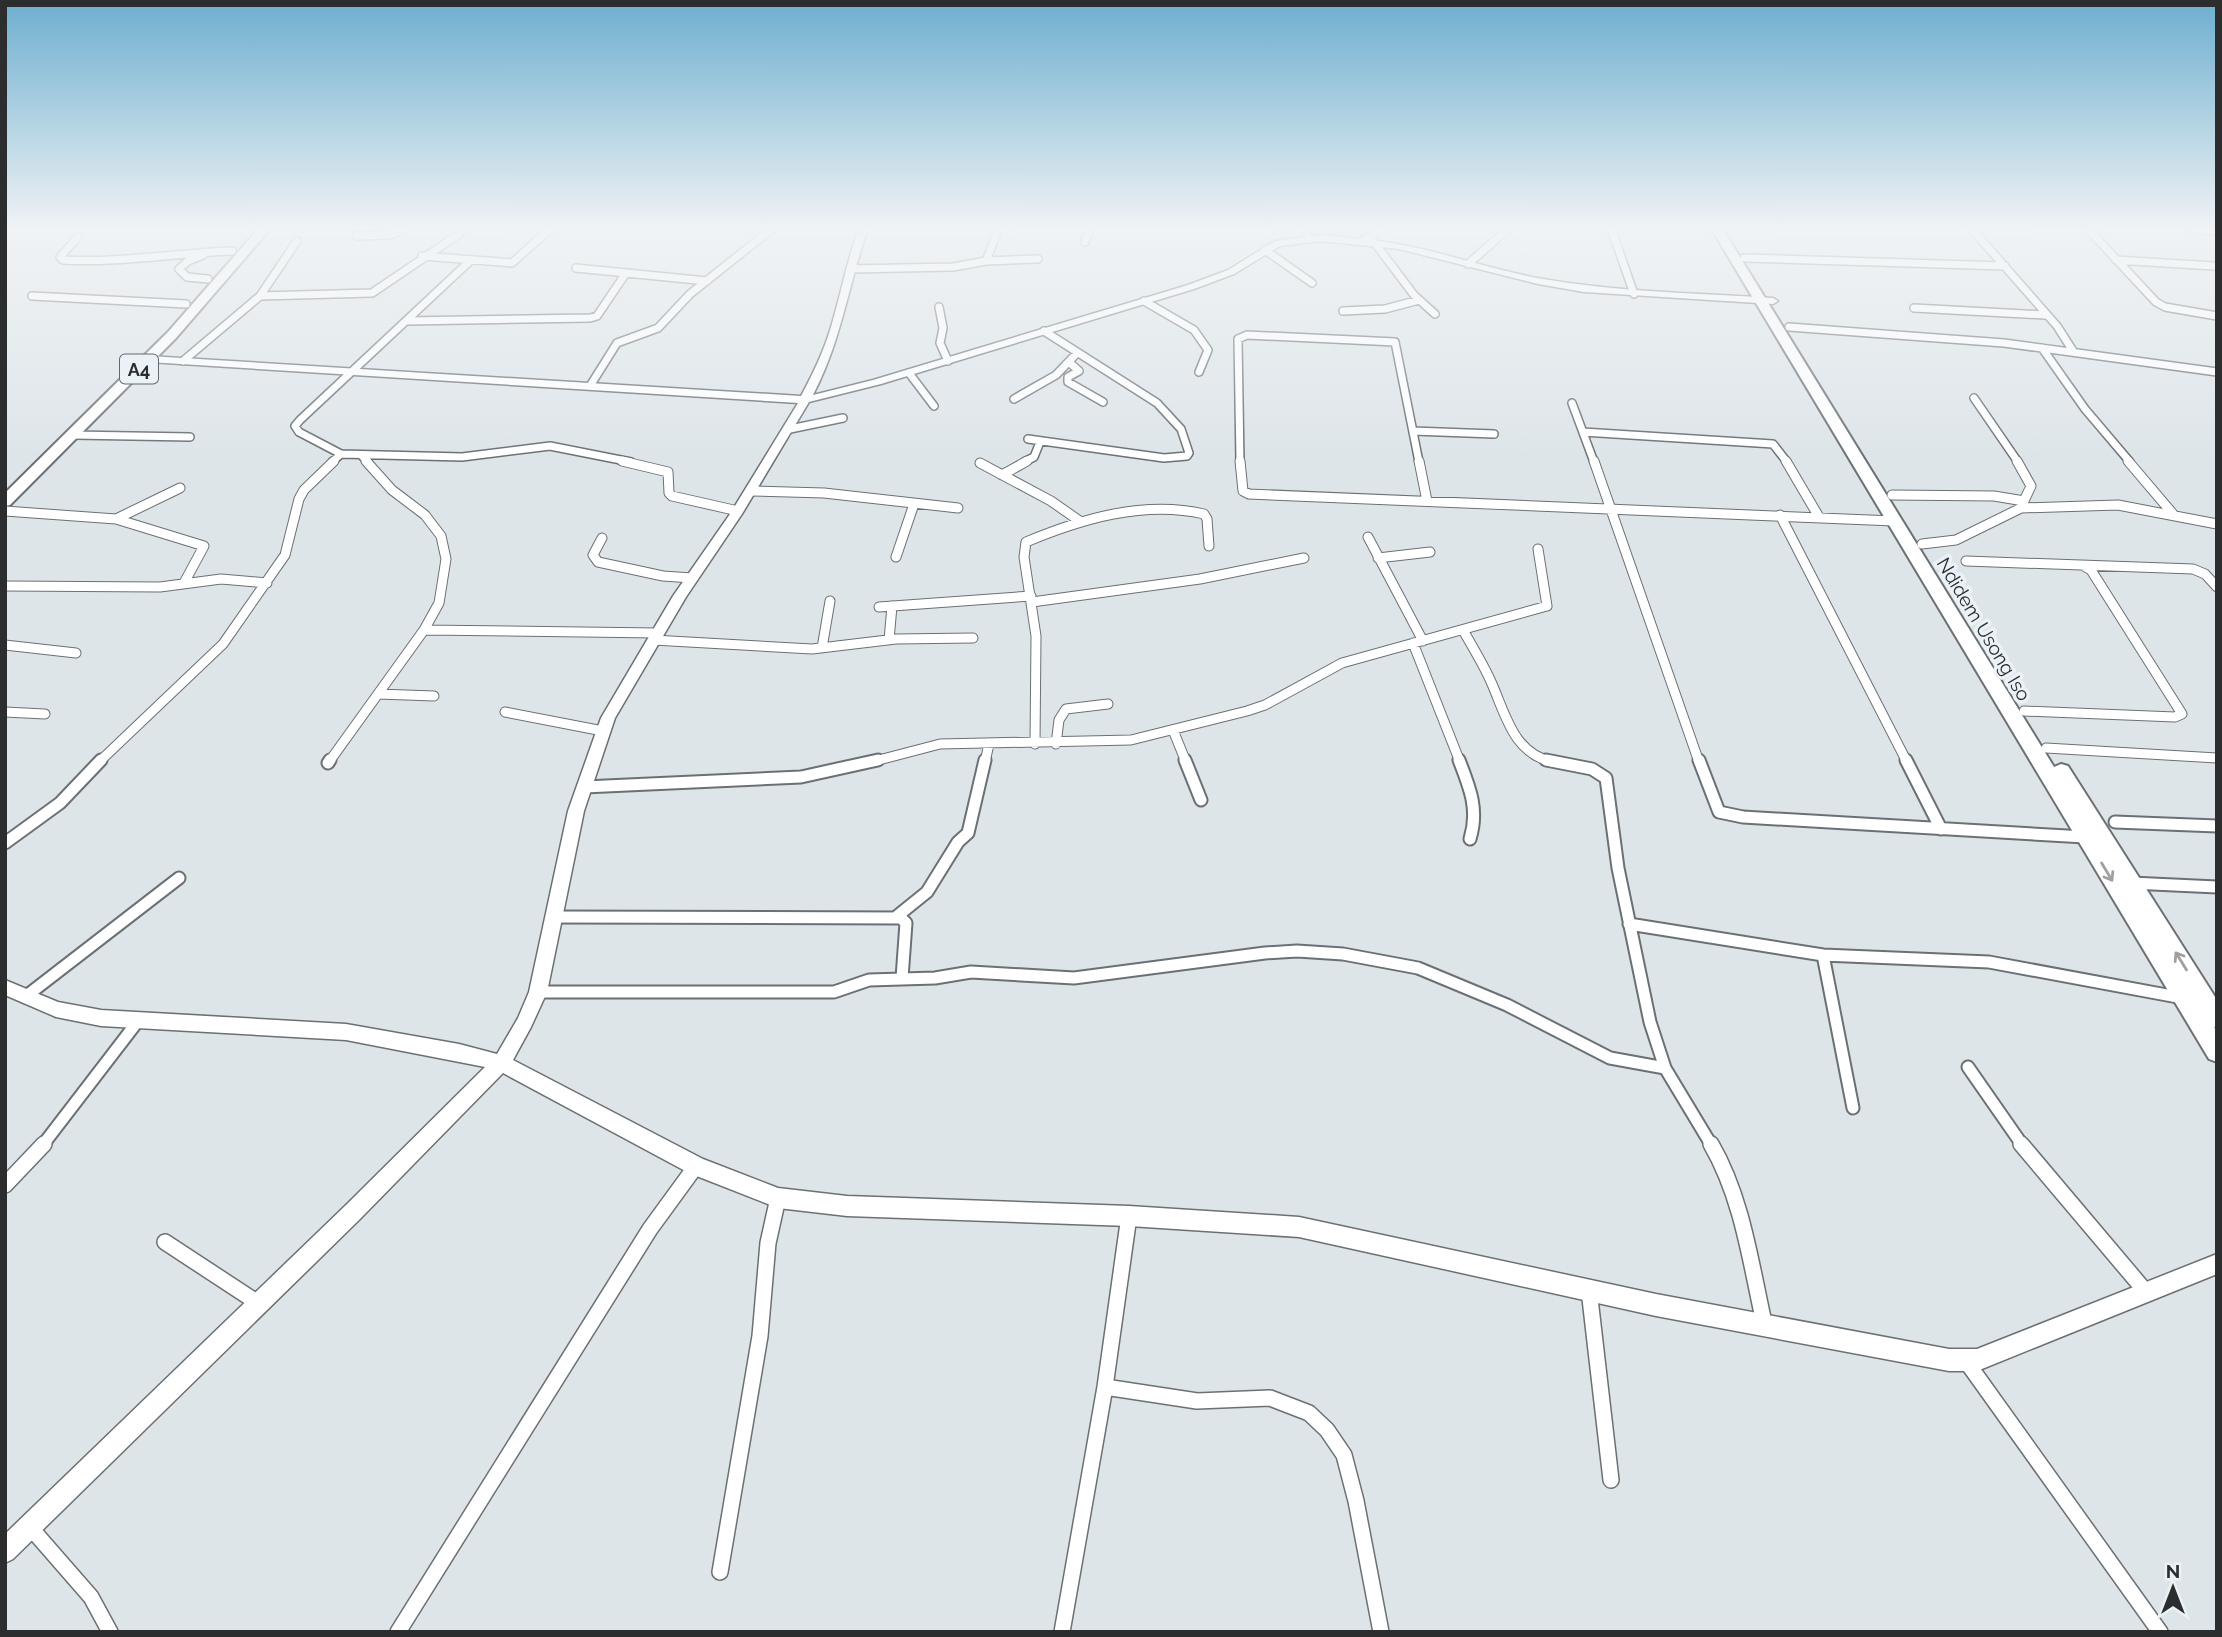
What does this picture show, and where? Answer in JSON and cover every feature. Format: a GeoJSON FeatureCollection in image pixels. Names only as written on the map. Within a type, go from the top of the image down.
{"type":"FeatureCollection","features":[{"type":"Feature","properties":{"kind":"highway","name":"A4"},"geometry":{"type":"LineString","coordinates":[[5,485],[186,304]]}},
{"type":"Feature","properties":{"kind":"highway","name":"A4"},"geometry":{"type":"LineString","coordinates":[[5,502],[149,359],[197,304]]}},
{"type":"Feature","properties":{"kind":"highway","name":"Ndidem Usong Iso"},"geometry":{"type":"LineString","coordinates":[[1769,304],[1894,521],[2217,1052]]}},
{"type":"Feature","properties":{"kind":"highway","name":"Ndidem Usong Iso"},"geometry":{"type":"LineString","coordinates":[[1770,304],[1789,327],[2046,748],[2217,1019]]}},
{"type":"Feature","properties":{"kind":"street"},"geometry":{"type":"LineString","coordinates":[[183,361],[250,304]]}},
{"type":"Feature","properties":{"kind":"street"},"geometry":{"type":"LineString","coordinates":[[425,304],[295,426],[299,432],[341,454],[362,456],[475,457],[557,447],[668,471],[669,493],[672,496],[738,511]]}},
{"type":"Feature","properties":{"kind":"street"},"geometry":{"type":"LineString","coordinates":[[408,321],[590,318],[597,316],[605,304]]}},
{"type":"Feature","properties":{"kind":"street"},"geometry":{"type":"LineString","coordinates":[[590,386],[617,343],[658,328],[683,304]]}},
{"type":"Feature","properties":{"kind":"street"},"geometry":{"type":"LineString","coordinates":[[5,1551],[501,1063],[525,1022],[538,992],[576,811],[603,731],[618,697],[790,429],[822,367],[842,304]]}},
{"type":"Feature","properties":{"kind":"street"},"geometry":{"type":"LineString","coordinates":[[149,359],[805,400],[909,373],[1133,304]]}},
{"type":"Feature","properties":{"kind":"street"},"geometry":{"type":"LineString","coordinates":[[1150,304],[1194,330],[1208,350],[1199,372]]}},
{"type":"Feature","properties":{"kind":"street"},"geometry":{"type":"LineString","coordinates":[[1343,311],[1385,309],[1402,304]]}},
{"type":"Feature","properties":{"kind":"street"},"geometry":{"type":"LineString","coordinates":[[1424,304],[1435,314]]}},
{"type":"Feature","properties":{"kind":"street"},"geometry":{"type":"LineString","coordinates":[[2036,304],[2057,326],[2073,352]]}},
{"type":"Feature","properties":{"kind":"street"},"geometry":{"type":"LineString","coordinates":[[2160,304],[2217,316]]}},
{"type":"Feature","properties":{"kind":"street"},"geometry":{"type":"LineString","coordinates":[[939,307],[943,328],[940,343],[948,361]]}},
{"type":"Feature","properties":{"kind":"street"},"geometry":{"type":"LineString","coordinates":[[1914,308],[2045,315]]}},
{"type":"Feature","properties":{"kind":"street"},"geometry":{"type":"LineString","coordinates":[[1789,327],[2042,348],[2217,372]]}},
{"type":"Feature","properties":{"kind":"street"},"geometry":{"type":"LineString","coordinates":[[1028,439],[1164,458],[1178,458],[1189,453],[1181,429],[1168,414],[1133,387],[1076,354],[1044,331]]}},
{"type":"Feature","properties":{"kind":"street"},"geometry":{"type":"LineString","coordinates":[[1427,501],[1395,342],[1247,335],[1238,339],[1240,479],[1243,491],[1249,494],[1274,496],[1427,501],[1611,507],[1894,521]]}},
{"type":"Feature","properties":{"kind":"street"},"geometry":{"type":"LineString","coordinates":[[2042,348],[2085,409],[2173,514]]}},
{"type":"Feature","properties":{"kind":"street"},"geometry":{"type":"LineString","coordinates":[[1014,400],[1071,364],[1076,354]]}},
{"type":"Feature","properties":{"kind":"street"},"geometry":{"type":"LineString","coordinates":[[1071,364],[1079,371],[1068,377],[1068,382],[1103,401]]}},
{"type":"Feature","properties":{"kind":"street"},"geometry":{"type":"LineString","coordinates":[[909,373],[934,406]]}},
{"type":"Feature","properties":{"kind":"street"},"geometry":{"type":"LineString","coordinates":[[1922,544],[1956,540],[2022,504],[2031,486],[2029,479],[1974,398]]}},
{"type":"Feature","properties":{"kind":"street"},"geometry":{"type":"LineString","coordinates":[[1572,403],[1698,759],[1720,811],[1743,817],[2085,837]]}},
{"type":"Feature","properties":{"kind":"street"},"geometry":{"type":"LineString","coordinates":[[790,429],[843,418]]}},
{"type":"Feature","properties":{"kind":"street"},"geometry":{"type":"LineString","coordinates":[[1413,431],[1494,434]]}},
{"type":"Feature","properties":{"kind":"street"},"geometry":{"type":"LineString","coordinates":[[1583,432],[1773,444],[1779,449],[1819,517]]}},
{"type":"Feature","properties":{"kind":"street"},"geometry":{"type":"LineString","coordinates":[[72,435],[190,437]]}},
{"type":"Feature","properties":{"kind":"street"},"geometry":{"type":"LineString","coordinates":[[1002,475],[1034,457],[1040,442]]}},
{"type":"Feature","properties":{"kind":"street"},"geometry":{"type":"LineString","coordinates":[[5,843],[60,803],[122,739],[212,656],[233,633],[285,555],[299,499],[304,490],[341,454]]}},
{"type":"Feature","properties":{"kind":"street"},"geometry":{"type":"LineString","coordinates":[[328,763],[424,630],[439,603],[446,559],[441,536],[425,515],[392,490],[362,456]]}},
{"type":"Feature","properties":{"kind":"street"},"geometry":{"type":"LineString","coordinates":[[980,463],[1051,501],[1081,522]]}},
{"type":"Feature","properties":{"kind":"street"},"geometry":{"type":"LineString","coordinates":[[116,519],[180,488]]}},
{"type":"Feature","properties":{"kind":"street"},"geometry":{"type":"LineString","coordinates":[[751,491],[824,493],[958,508]]}},
{"type":"Feature","properties":{"kind":"street"},"geometry":{"type":"LineString","coordinates":[[1892,495],[1994,496],[2022,504],[2100,503],[2217,524]]}},
{"type":"Feature","properties":{"kind":"street"},"geometry":{"type":"LineString","coordinates":[[896,557],[914,504]]}},
{"type":"Feature","properties":{"kind":"street"},"geometry":{"type":"LineString","coordinates":[[5,511],[116,519],[204,546],[184,583]]}},
{"type":"Feature","properties":{"kind":"street"},"geometry":{"type":"LineString","coordinates":[[1035,744],[1036,636],[1024,557],[1026,542],[1081,522],[1123,512],[1197,512],[1208,519],[1209,546]]}},
{"type":"Feature","properties":{"kind":"street"},"geometry":{"type":"LineString","coordinates":[[1780,515],[1941,829]]}},
{"type":"Feature","properties":{"kind":"street"},"geometry":{"type":"LineString","coordinates":[[1368,537],[1418,642],[1473,796],[1475,821],[1470,839]]}},
{"type":"Feature","properties":{"kind":"street"},"geometry":{"type":"LineString","coordinates":[[603,538],[593,555],[598,562],[663,576],[692,578]]}},
{"type":"Feature","properties":{"kind":"street"},"geometry":{"type":"LineString","coordinates":[[584,787],[801,777],[838,771],[940,744],[1120,742],[1173,730],[1265,705],[1330,668],[1547,606],[1538,548]]}},
{"type":"Feature","properties":{"kind":"street"},"geometry":{"type":"LineString","coordinates":[[1378,558],[1430,552]]}},
{"type":"Feature","properties":{"kind":"street"},"geometry":{"type":"LineString","coordinates":[[879,607],[1031,599],[1200,579],[1304,558]]}},
{"type":"Feature","properties":{"kind":"street"},"geometry":{"type":"LineString","coordinates":[[1966,561],[2075,563],[2091,570],[2182,714],[2175,717],[2024,711]]}},
{"type":"Feature","properties":{"kind":"street"},"geometry":{"type":"LineString","coordinates":[[2084,566],[2193,569],[2205,574],[2217,587]]}},
{"type":"Feature","properties":{"kind":"street"},"geometry":{"type":"LineString","coordinates":[[5,586],[160,587],[221,579],[267,583]]}},
{"type":"Feature","properties":{"kind":"street"},"geometry":{"type":"LineString","coordinates":[[822,648],[830,601]]}},
{"type":"Feature","properties":{"kind":"street"},"geometry":{"type":"LineString","coordinates":[[889,640],[892,606]]}},
{"type":"Feature","properties":{"kind":"street"},"geometry":{"type":"LineString","coordinates":[[424,630],[655,636],[822,648],[889,640],[973,638]]}},
{"type":"Feature","properties":{"kind":"street"},"geometry":{"type":"LineString","coordinates":[[1463,630],[1487,673],[1511,727],[1530,754],[1572,767],[1594,768],[1602,771],[1606,778],[1610,817],[1629,924],[1650,1022],[1665,1068],[1724,1167],[1737,1207],[1765,1327]]}},
{"type":"Feature","properties":{"kind":"street"},"geometry":{"type":"LineString","coordinates":[[5,645],[76,653]]}},
{"type":"Feature","properties":{"kind":"street"},"geometry":{"type":"LineString","coordinates":[[378,694],[434,696]]}},
{"type":"Feature","properties":{"kind":"street"},"geometry":{"type":"LineString","coordinates":[[1056,744],[1059,720],[1066,709],[1108,704]]}},
{"type":"Feature","properties":{"kind":"street"},"geometry":{"type":"LineString","coordinates":[[5,712],[45,714]]}},
{"type":"Feature","properties":{"kind":"street"},"geometry":{"type":"LineString","coordinates":[[505,712],[603,731]]}},
{"type":"Feature","properties":{"kind":"street"},"geometry":{"type":"LineString","coordinates":[[1173,730],[1201,800]]}},
{"type":"Feature","properties":{"kind":"street"},"geometry":{"type":"LineString","coordinates":[[895,917],[927,892],[958,842],[968,833],[989,744]]}},
{"type":"Feature","properties":{"kind":"street"},"geometry":{"type":"LineString","coordinates":[[2046,748],[2217,758]]}},
{"type":"Feature","properties":{"kind":"street"},"geometry":{"type":"LineString","coordinates":[[2115,822],[2217,826]]}},
{"type":"Feature","properties":{"kind":"street"},"geometry":{"type":"LineString","coordinates":[[10,990],[179,878]]}},
{"type":"Feature","properties":{"kind":"street"},"geometry":{"type":"LineString","coordinates":[[2132,883],[2217,887]]}},
{"type":"Feature","properties":{"kind":"street"},"geometry":{"type":"LineString","coordinates":[[554,917],[901,918],[906,923],[902,978]]}},
{"type":"Feature","properties":{"kind":"street"},"geometry":{"type":"LineString","coordinates":[[1629,924],[1823,955],[1989,962],[2184,998]]}},
{"type":"Feature","properties":{"kind":"street"},"geometry":{"type":"LineString","coordinates":[[538,992],[834,992],[869,980],[935,978],[971,972],[1074,978],[1265,953],[1297,951],[1343,954],[1418,968],[1507,1005],[1610,1058],[1665,1068]]}},
{"type":"Feature","properties":{"kind":"street"},"geometry":{"type":"LineString","coordinates":[[1823,955],[1853,1108]]}},
{"type":"Feature","properties":{"kind":"street"},"geometry":{"type":"LineString","coordinates":[[10,990],[56,1009],[101,1018],[346,1032],[429,1045],[501,1063],[696,1166],[778,1198],[808,1203],[894,1208],[1129,1216],[1299,1227],[1765,1327],[1950,1360],[1977,1360],[2217,1264]]}},
{"type":"Feature","properties":{"kind":"street"},"geometry":{"type":"LineString","coordinates":[[5,1185],[47,1142],[138,1021]]}},
{"type":"Feature","properties":{"kind":"street"},"geometry":{"type":"LineString","coordinates":[[1968,1067],[2033,1161],[2146,1292]]}},
{"type":"Feature","properties":{"kind":"street"},"geometry":{"type":"LineString","coordinates":[[398,1632],[650,1230],[696,1166]]}},
{"type":"Feature","properties":{"kind":"street"},"geometry":{"type":"LineString","coordinates":[[720,1572],[760,1336],[768,1242],[778,1198]]}},
{"type":"Feature","properties":{"kind":"street"},"geometry":{"type":"LineString","coordinates":[[1062,1632],[1105,1387],[1129,1216]]}},
{"type":"Feature","properties":{"kind":"street"},"geometry":{"type":"LineString","coordinates":[[165,1242],[258,1303]]}},
{"type":"Feature","properties":{"kind":"street"},"geometry":{"type":"LineString","coordinates":[[1589,1290],[1611,1480]]}},
{"type":"Feature","properties":{"kind":"street"},"geometry":{"type":"LineString","coordinates":[[1966,1360],[2160,1632]]}},
{"type":"Feature","properties":{"kind":"street"},"geometry":{"type":"LineString","coordinates":[[1105,1387],[1197,1401],[1270,1398],[1288,1402],[1310,1413],[1327,1430],[1344,1455],[1356,1501],[1381,1632]]}},
{"type":"Feature","properties":{"kind":"street"},"geometry":{"type":"LineString","coordinates":[[30,1527],[91,1597],[110,1632]]}}]}
